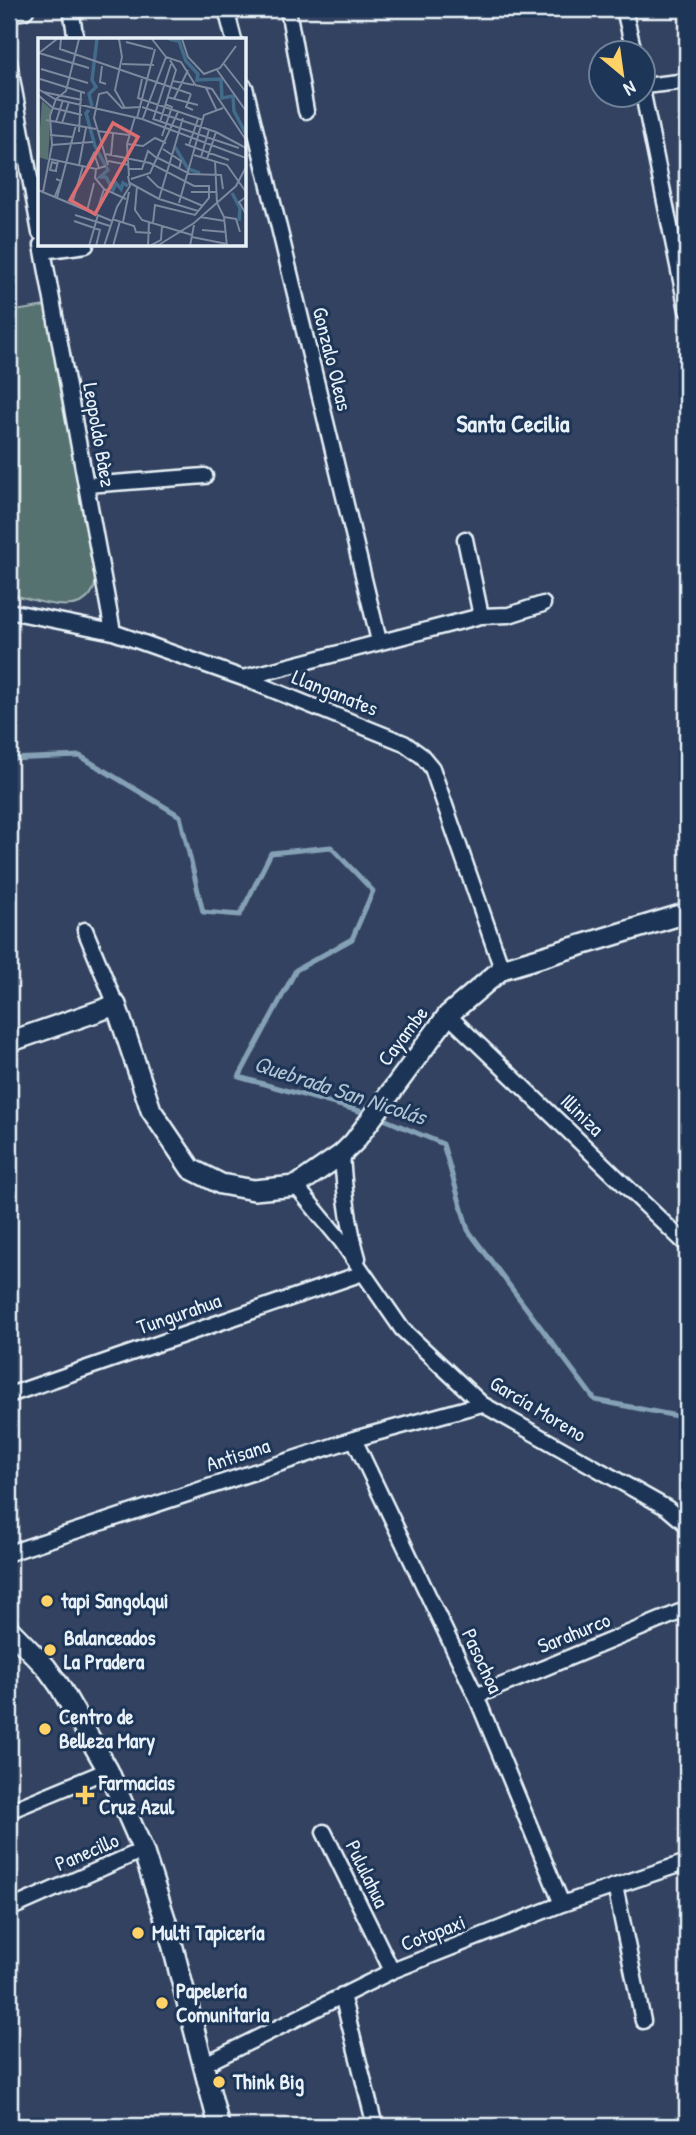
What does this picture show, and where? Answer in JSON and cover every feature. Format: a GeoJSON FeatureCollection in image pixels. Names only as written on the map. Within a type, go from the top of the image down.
{"type":"FeatureCollection","features":[{"type":"Feature","properties":{"kind":"street"},"geometry":{"type":"LineString","coordinates":[[9,11],[24,9]]}},
{"type":"Feature","properties":{"kind":"street"},"geometry":{"type":"LineString","coordinates":[[71,9],[76,38]]}},
{"type":"Feature","properties":{"kind":"street"},"geometry":{"type":"LineString","coordinates":[[226,9],[233,38]]}},
{"type":"Feature","properties":{"kind":"street"},"geometry":{"type":"LineString","coordinates":[[288,9],[306,111]]}},
{"type":"Feature","properties":{"kind":"street"},"geometry":{"type":"LineString","coordinates":[[624,9],[631,38]]}},
{"type":"Feature","properties":{"kind":"street"},"geometry":{"type":"LineString","coordinates":[[9,62],[38,222]]}},
{"type":"Feature","properties":{"kind":"street"},"geometry":{"type":"LineString","coordinates":[[658,85],[687,82]]}},
{"type":"Feature","properties":{"kind":"street","name":"Gonzalo Oleas"},"geometry":{"type":"LineString","coordinates":[[247,95],[379,641]]}},
{"type":"Feature","properties":{"kind":"street"},"geometry":{"type":"LineString","coordinates":[[646,108],[680,244],[687,310]]}},
{"type":"Feature","properties":{"kind":"street","name":"Leopoldo Bàez"},"geometry":{"type":"LineString","coordinates":[[43,248],[113,632]]}},
{"type":"Feature","properties":{"kind":"street"},"geometry":{"type":"LineString","coordinates":[[86,485],[205,476]]}},
{"type":"Feature","properties":{"kind":"street"},"geometry":{"type":"LineString","coordinates":[[466,539],[481,616]]}},
{"type":"Feature","properties":{"kind":"street"},"geometry":{"type":"LineString","coordinates":[[243,678],[481,616],[524,612],[542,604]]}},
{"type":"Feature","properties":{"kind":"street","name":"Llanganates"},"geometry":{"type":"LineString","coordinates":[[9,611],[113,632],[243,678],[404,743],[422,756],[432,768],[502,969]]}},
{"type":"Feature","properties":{"kind":"street","name":"Cayambe"},"geometry":{"type":"LineString","coordinates":[[85,930],[116,1005],[151,1110],[191,1169],[221,1184],[254,1190],[296,1186],[348,1148],[448,1014],[502,969],[687,913]]}},
{"type":"Feature","properties":{"kind":"street"},"geometry":{"type":"LineString","coordinates":[[9,1042],[116,1005]]}},
{"type":"Feature","properties":{"kind":"street","name":"Illiniza"},"geometry":{"type":"LineString","coordinates":[[448,1014],[687,1245]]}},
{"type":"Feature","properties":{"kind":"street","name":"García Moreno"},"geometry":{"type":"LineString","coordinates":[[348,1148],[345,1195],[351,1234],[363,1273]]}},
{"type":"Feature","properties":{"kind":"street","name":"García Moreno"},"geometry":{"type":"LineString","coordinates":[[296,1186],[320,1213],[402,1329],[482,1404],[667,1508],[687,1525]]}},
{"type":"Feature","properties":{"kind":"street","name":"Tungurahua"},"geometry":{"type":"LineString","coordinates":[[9,1395],[363,1273]]}},
{"type":"Feature","properties":{"kind":"street","name":"Antisana"},"geometry":{"type":"LineString","coordinates":[[9,1553],[354,1439],[482,1404]]}},
{"type":"Feature","properties":{"kind":"street","name":"Pasochoa"},"geometry":{"type":"LineString","coordinates":[[354,1439],[476,1696],[562,1904]]}},
{"type":"Feature","properties":{"kind":"street","name":"Sarahurco"},"geometry":{"type":"LineString","coordinates":[[476,1696],[687,1609]]}},
{"type":"Feature","properties":{"kind":"street"},"geometry":{"type":"LineString","coordinates":[[9,1629],[60,1685],[108,1770],[143,1850],[168,1928],[219,2126]]}},
{"type":"Feature","properties":{"kind":"street"},"geometry":{"type":"LineString","coordinates":[[9,1811],[108,1770]]}},
{"type":"Feature","properties":{"kind":"street","name":"Pululahua"},"geometry":{"type":"LineString","coordinates":[[324,1832],[392,1971]]}},
{"type":"Feature","properties":{"kind":"street","name":"Panecillo"},"geometry":{"type":"LineString","coordinates":[[9,1909],[143,1850]]}},
{"type":"Feature","properties":{"kind":"street","name":"Cotopaxi"},"geometry":{"type":"LineString","coordinates":[[203,2066],[392,1971],[562,1904],[687,1862]]}},
{"type":"Feature","properties":{"kind":"street"},"geometry":{"type":"LineString","coordinates":[[615,1886],[643,2021]]}},
{"type":"Feature","properties":{"kind":"street"},"geometry":{"type":"LineString","coordinates":[[342,1995],[375,2126]]}},
{"type":"Feature","properties":{"kind":"green space"},"geometry":{"type":"Polygon","coordinates":[[[46,306],[96,580],[91,593],[84,601],[73,605],[47,604],[9,594],[9,312],[46,306]]]}},
{"type":"Feature","properties":{"kind":"waterway","name":"Quebrada San Nicolás"},"geometry":{"type":"LineString","coordinates":[[9,759],[80,756],[180,816],[203,912],[240,915],[271,853],[331,847],[373,891],[352,939],[296,970],[239,1077],[370,1114]]}},
{"type":"Feature","properties":{"kind":"waterway","name":"Quebrada San Nicolás"},"geometry":{"type":"LineString","coordinates":[[379,1117],[443,1144],[468,1230],[595,1400],[687,1418]]}},
{"type":"Feature","properties":{"kind":"place","name":"tapi Sangolqui"},"geometry":{"type":"Point","coordinates":[47,1601]}},
{"type":"Feature","properties":{"kind":"place","name":"Balanceados La Pradera"},"geometry":{"type":"Point","coordinates":[50,1650]}},
{"type":"Feature","properties":{"kind":"place","name":"Centro de Belleza Mary"},"geometry":{"type":"Point","coordinates":[45,1729]}},
{"type":"Feature","properties":{"kind":"place","name":"Farmacias Cruz Azul"},"geometry":{"type":"Point","coordinates":[85,1795]}},
{"type":"Feature","properties":{"kind":"place","name":"Multi Tapicería"},"geometry":{"type":"Point","coordinates":[138,1933]}},
{"type":"Feature","properties":{"kind":"place","name":"Papelería Comunitaria"},"geometry":{"type":"Point","coordinates":[162,2003]}},
{"type":"Feature","properties":{"kind":"place","name":"Think Big"},"geometry":{"type":"Point","coordinates":[219,2082]}},
{"type":"Feature","properties":{"kind":"district","name":"Santa Cecilia"},"geometry":{"type":"Point","coordinates":[513,424]}}]}
